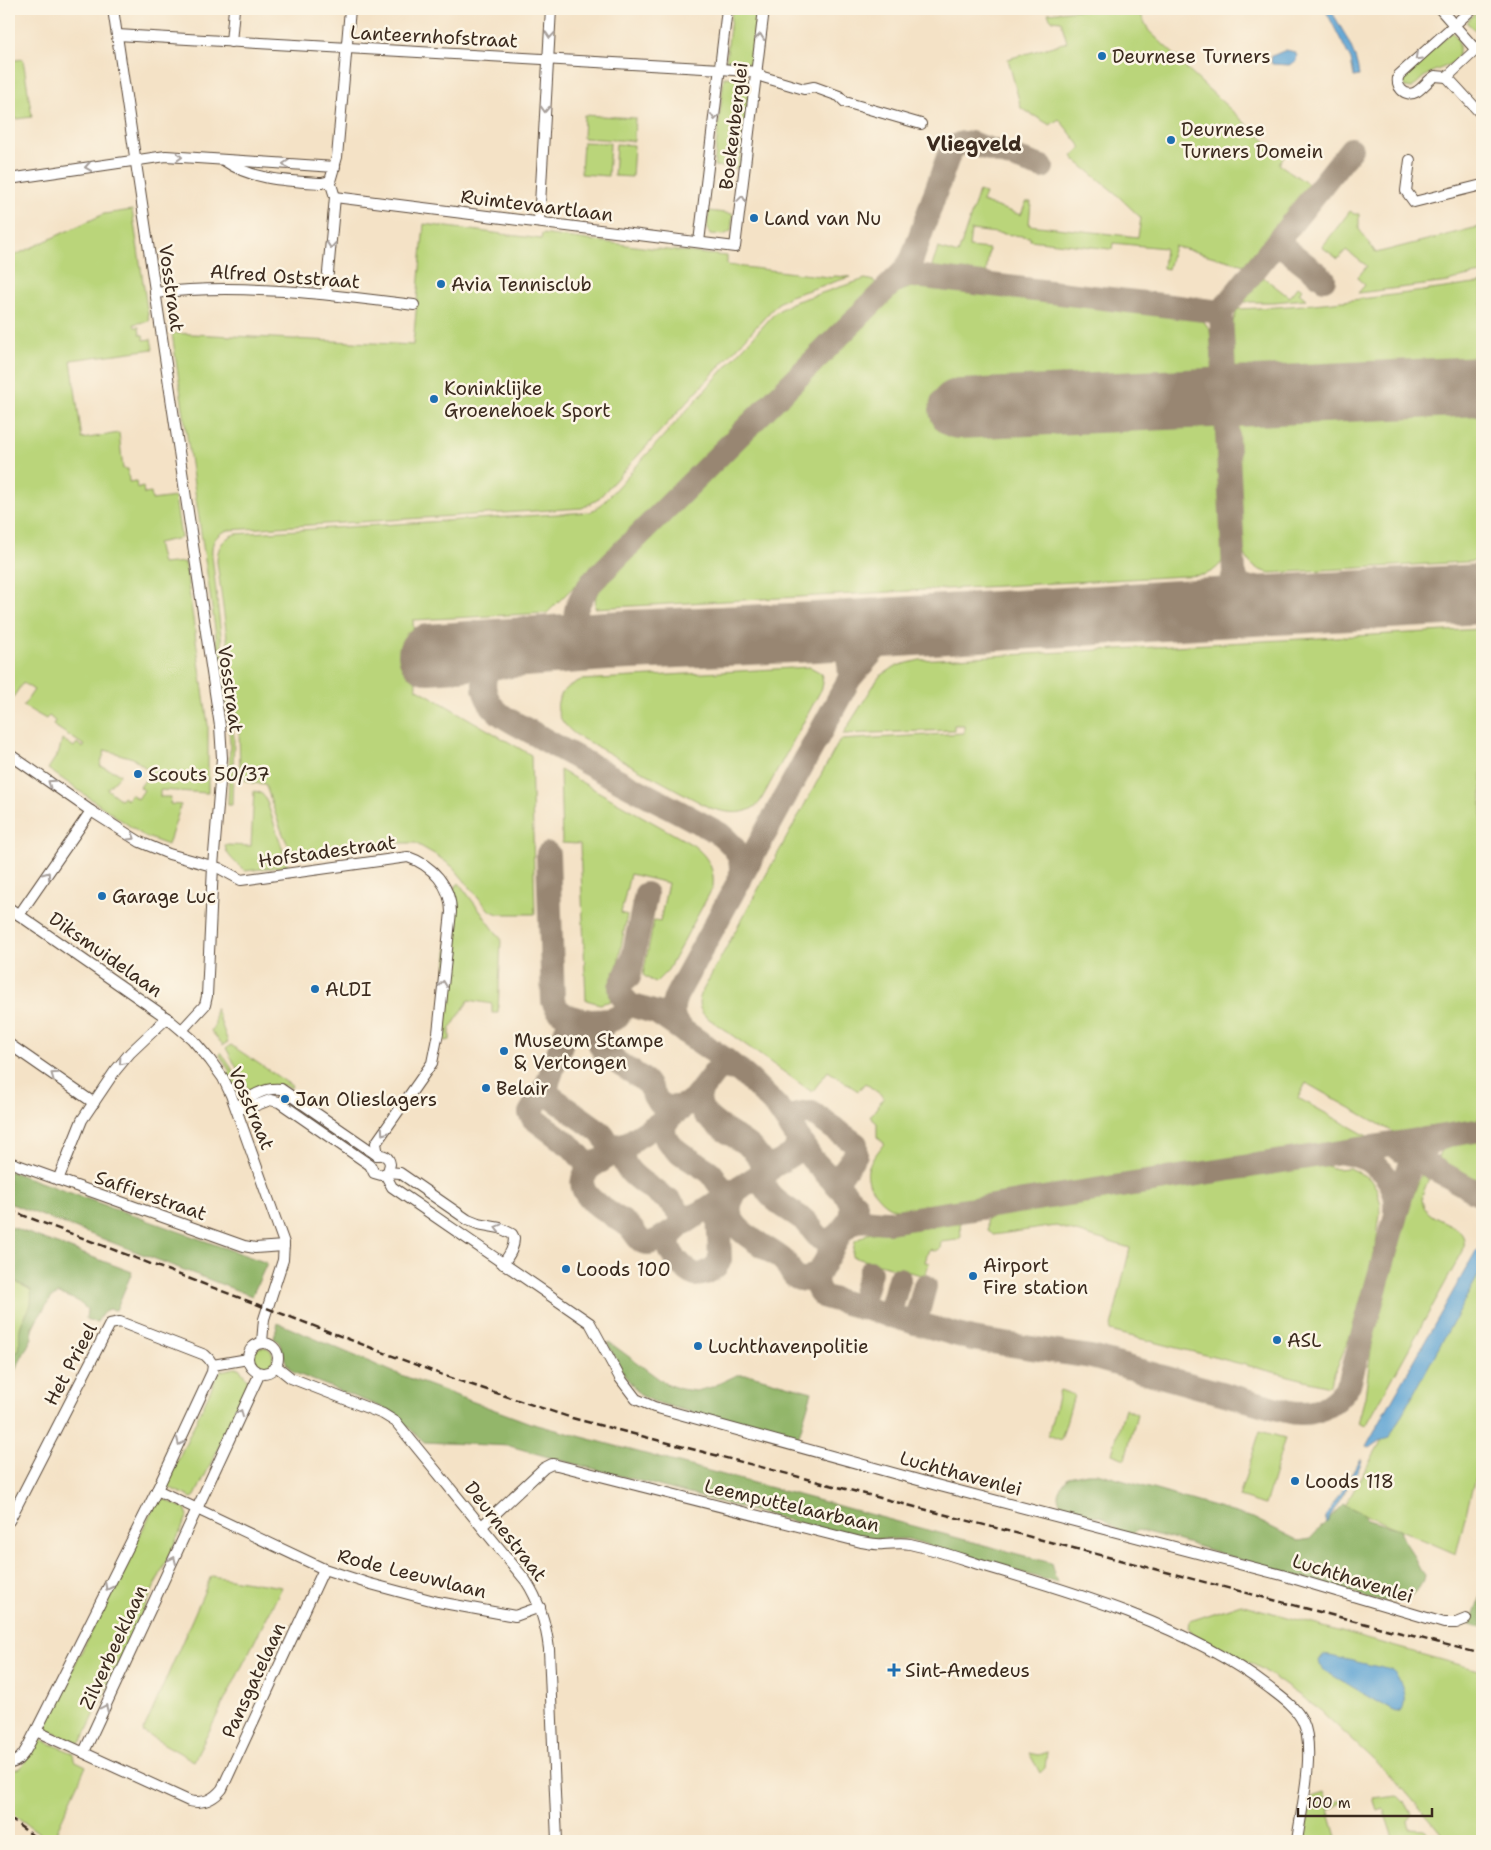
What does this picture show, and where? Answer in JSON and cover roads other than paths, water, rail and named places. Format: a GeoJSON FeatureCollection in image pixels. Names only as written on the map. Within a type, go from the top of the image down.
{"type":"FeatureCollection","features":[{"type":"Feature","properties":{"kind":"street","name":"Vosstraat"},"geometry":{"type":"LineString","coordinates":[[113,9],[220,726],[222,758],[213,866],[206,1002],[182,1030],[217,1068],[228,1087],[280,1230],[284,1246],[283,1260],[264,1319],[262,1342]]}},
{"type":"Feature","properties":{"kind":"street"},"geometry":{"type":"LineString","coordinates":[[231,42],[234,9]]}},
{"type":"Feature","properties":{"kind":"street"},"geometry":{"type":"LineString","coordinates":[[326,294],[335,196],[330,181],[337,157],[348,49],[350,9]]}},
{"type":"Feature","properties":{"kind":"street"},"geometry":{"type":"LineString","coordinates":[[539,222],[551,9]]}},
{"type":"Feature","properties":{"kind":"street","name":"Boekenberglei"},"geometry":{"type":"LineString","coordinates":[[699,242],[727,9]]}},
{"type":"Feature","properties":{"kind":"street","name":"Boekenberglei"},"geometry":{"type":"LineString","coordinates":[[735,247],[764,9]]}},
{"type":"Feature","properties":{"kind":"street"},"geometry":{"type":"LineString","coordinates":[[1440,9],[1479,47],[1447,77]]}},
{"type":"Feature","properties":{"kind":"street"},"geometry":{"type":"LineString","coordinates":[[1472,9],[1399,75],[1397,79],[1399,86],[1406,94],[1409,94],[1418,91],[1435,76],[1447,77],[1482,114]]}},
{"type":"Feature","properties":{"kind":"street","name":"Lanteernhofstraat"},"geometry":{"type":"LineString","coordinates":[[117,35],[757,72],[763,77],[804,89],[814,88],[839,96],[845,102],[921,124]]}},
{"type":"Feature","properties":{"kind":"street"},"geometry":{"type":"LineString","coordinates":[[9,179],[166,156],[335,167]]}},
{"type":"Feature","properties":{"kind":"street"},"geometry":{"type":"LineString","coordinates":[[222,159],[232,166],[267,178],[322,183],[330,181]]}},
{"type":"Feature","properties":{"kind":"street"},"geometry":{"type":"LineString","coordinates":[[1410,160],[1406,191],[1414,202],[1482,185]]}},
{"type":"Feature","properties":{"kind":"street","name":"Ruimtevaartlaan"},"geometry":{"type":"LineString","coordinates":[[335,196],[735,247]]}},
{"type":"Feature","properties":{"kind":"street","name":"Alfred Oststraat"},"geometry":{"type":"LineString","coordinates":[[154,293],[207,288],[326,294],[414,305]]}},
{"type":"Feature","properties":{"kind":"street","name":"Hofstadestraat"},"geometry":{"type":"LineString","coordinates":[[9,754],[91,811],[140,842],[170,854],[213,866],[241,880],[408,857],[417,860],[434,874],[445,886],[451,903],[438,1032],[432,1063],[376,1143],[378,1155]]}},
{"type":"Feature","properties":{"kind":"street"},"geometry":{"type":"LineString","coordinates":[[19,914],[91,811]]}},
{"type":"Feature","properties":{"kind":"street","name":"Diksmuidelaan"},"geometry":{"type":"LineString","coordinates":[[9,908],[182,1030]]}},
{"type":"Feature","properties":{"kind":"street"},"geometry":{"type":"LineString","coordinates":[[58,1180],[82,1120],[114,1071],[167,1018]]}},
{"type":"Feature","properties":{"kind":"street"},"geometry":{"type":"LineString","coordinates":[[9,1044],[94,1103]]}},
{"type":"Feature","properties":{"kind":"street"},"geometry":{"type":"LineString","coordinates":[[237,1108],[246,1098],[276,1088],[285,1091],[378,1155]]}},
{"type":"Feature","properties":{"kind":"street","name":"Luchthavenlei"},"geometry":{"type":"LineString","coordinates":[[237,1108],[249,1108],[275,1100],[370,1165],[374,1173],[381,1175],[400,1173],[468,1220],[500,1228],[512,1234],[514,1245],[503,1264]]}},
{"type":"Feature","properties":{"kind":"street"},"geometry":{"type":"LineString","coordinates":[[314,1126],[321,1116]]}},
{"type":"Feature","properties":{"kind":"street"},"geometry":{"type":"LineString","coordinates":[[370,1165],[372,1159],[378,1155],[384,1155],[388,1158],[390,1164],[386,1173]]}},
{"type":"Feature","properties":{"kind":"street","name":"Saffierstraat"},"geometry":{"type":"LineString","coordinates":[[9,1162],[244,1246],[255,1248],[284,1246]]}},
{"type":"Feature","properties":{"kind":"street","name":"Luchthavenlei"},"geometry":{"type":"LineString","coordinates":[[386,1173],[392,1187],[590,1323],[620,1378],[636,1399],[654,1407],[940,1486],[1282,1574],[1444,1623],[1456,1624],[1466,1619]]}},
{"type":"Feature","properties":{"kind":"street","name":"Het Prieel"},"geometry":{"type":"LineString","coordinates":[[9,1521],[110,1324],[120,1322],[206,1355],[213,1365]]}},
{"type":"Feature","properties":{"kind":"street"},"geometry":{"type":"LineString","coordinates":[[262,1342],[273,1345],[279,1355],[276,1366],[269,1372],[260,1373],[252,1368],[248,1359],[251,1348],[262,1342]]}},
{"type":"Feature","properties":{"kind":"street"},"geometry":{"type":"LineString","coordinates":[[213,1365],[248,1359]]}},
{"type":"Feature","properties":{"kind":"street","name":"Zilverbeeklaan"},"geometry":{"type":"LineString","coordinates":[[13,1762],[36,1730],[157,1490],[212,1372],[213,1365]]}},
{"type":"Feature","properties":{"kind":"street","name":"Deurnestraat"},"geometry":{"type":"LineString","coordinates":[[276,1366],[292,1378],[383,1414],[396,1422],[526,1580],[540,1607],[546,1626],[549,1649],[557,1841]]}},
{"type":"Feature","properties":{"kind":"street","name":"Zilverbeeklaan"},"geometry":{"type":"LineString","coordinates":[[84,1752],[260,1373]]}},
{"type":"Feature","properties":{"kind":"street","name":"Leemputtelaarbaan"},"geometry":{"type":"LineString","coordinates":[[482,1526],[544,1468],[552,1464],[861,1542],[910,1544],[1058,1587],[1139,1618],[1188,1640],[1238,1666],[1283,1699],[1299,1715],[1304,1724],[1308,1763],[1297,1841]]}},
{"type":"Feature","properties":{"kind":"street"},"geometry":{"type":"LineString","coordinates":[[157,1490],[197,1508]]}},
{"type":"Feature","properties":{"kind":"street","name":"Rode Leeuwlaan"},"geometry":{"type":"LineString","coordinates":[[197,1508],[324,1569],[367,1583],[438,1602],[515,1616],[540,1607]]}},
{"type":"Feature","properties":{"kind":"street","name":"Pansgatelaan"},"geometry":{"type":"LineString","coordinates":[[84,1752],[189,1801],[208,1801],[214,1798],[222,1789],[324,1569]]}},
{"type":"Feature","properties":{"kind":"street"},"geometry":{"type":"LineString","coordinates":[[36,1730],[84,1752]]}},
{"type":"Feature","properties":{"kind":"water"},"geometry":{"type":"Polygon","coordinates":[[[1325,9],[1330,9],[1348,41],[1358,67],[1359,76],[1354,77],[1351,60],[1325,9]]]}},
{"type":"Feature","properties":{"kind":"water"},"geometry":{"type":"Polygon","coordinates":[[[1286,50],[1295,52],[1297,56],[1296,61],[1289,65],[1272,64],[1272,56],[1286,50]]]}},
{"type":"Feature","properties":{"kind":"water"},"geometry":{"type":"Polygon","coordinates":[[[1482,1245],[1482,1269],[1389,1438],[1379,1441],[1369,1448],[1366,1446],[1476,1251],[1482,1245]]]}},
{"type":"Feature","properties":{"kind":"water"},"geometry":{"type":"Polygon","coordinates":[[[1360,1460],[1362,1460],[1359,1468],[1326,1523],[1326,1516],[1360,1460]]]}},
{"type":"Feature","properties":{"kind":"water"},"geometry":{"type":"Polygon","coordinates":[[[1326,1655],[1392,1670],[1403,1689],[1404,1701],[1401,1711],[1392,1710],[1325,1671],[1320,1665],[1319,1660],[1326,1655]]]}},
{"type":"Feature","properties":{"kind":"railway"},"geometry":{"type":"LineString","coordinates":[[9,1210],[448,1377],[572,1418],[1482,1654]]}},
{"type":"Feature","properties":{"kind":"railway"},"geometry":{"type":"LineString","coordinates":[[9,1818],[40,1841]]}},
{"type":"Feature","properties":{"kind":"place","name":"Deurnese Turners"},"geometry":{"type":"Point","coordinates":[1102,56]}},
{"type":"Feature","properties":{"kind":"place","name":"Deurnese Turners Domein"},"geometry":{"type":"Point","coordinates":[1171,140]}},
{"type":"Feature","properties":{"kind":"place","name":"Land van Nu"},"geometry":{"type":"Point","coordinates":[754,218]}},
{"type":"Feature","properties":{"kind":"place","name":"Avia Tennisclub"},"geometry":{"type":"Point","coordinates":[441,284]}},
{"type":"Feature","properties":{"kind":"place","name":"Koninklijke Groenehoek Sport"},"geometry":{"type":"Point","coordinates":[434,399]}},
{"type":"Feature","properties":{"kind":"place","name":"Scouts 50/37"},"geometry":{"type":"Point","coordinates":[138,774]}},
{"type":"Feature","properties":{"kind":"place","name":"Garage Luc"},"geometry":{"type":"Point","coordinates":[102,896]}},
{"type":"Feature","properties":{"kind":"place","name":"ALDI"},"geometry":{"type":"Point","coordinates":[315,989]}},
{"type":"Feature","properties":{"kind":"place","name":"Museum Stampe & Vertongen"},"geometry":{"type":"Point","coordinates":[504,1051]}},
{"type":"Feature","properties":{"kind":"place","name":"Belair"},"geometry":{"type":"Point","coordinates":[486,1088]}},
{"type":"Feature","properties":{"kind":"place","name":"Jan Olieslagers"},"geometry":{"type":"Point","coordinates":[285,1099]}},
{"type":"Feature","properties":{"kind":"place","name":"Loods 100"},"geometry":{"type":"Point","coordinates":[566,1269]}},
{"type":"Feature","properties":{"kind":"place","name":"Airport Fire station"},"geometry":{"type":"Point","coordinates":[973,1276]}},
{"type":"Feature","properties":{"kind":"place","name":"ASL"},"geometry":{"type":"Point","coordinates":[1277,1340]}},
{"type":"Feature","properties":{"kind":"place","name":"Luchthavenpolitie"},"geometry":{"type":"Point","coordinates":[698,1346]}},
{"type":"Feature","properties":{"kind":"place","name":"Loods 118"},"geometry":{"type":"Point","coordinates":[1295,1481]}},
{"type":"Feature","properties":{"kind":"place","name":"Sint-Amedeus"},"geometry":{"type":"Point","coordinates":[894,1670]}},
{"type":"Feature","properties":{"kind":"district","name":"Vliegveld"},"geometry":{"type":"Point","coordinates":[974,144]}}]}
